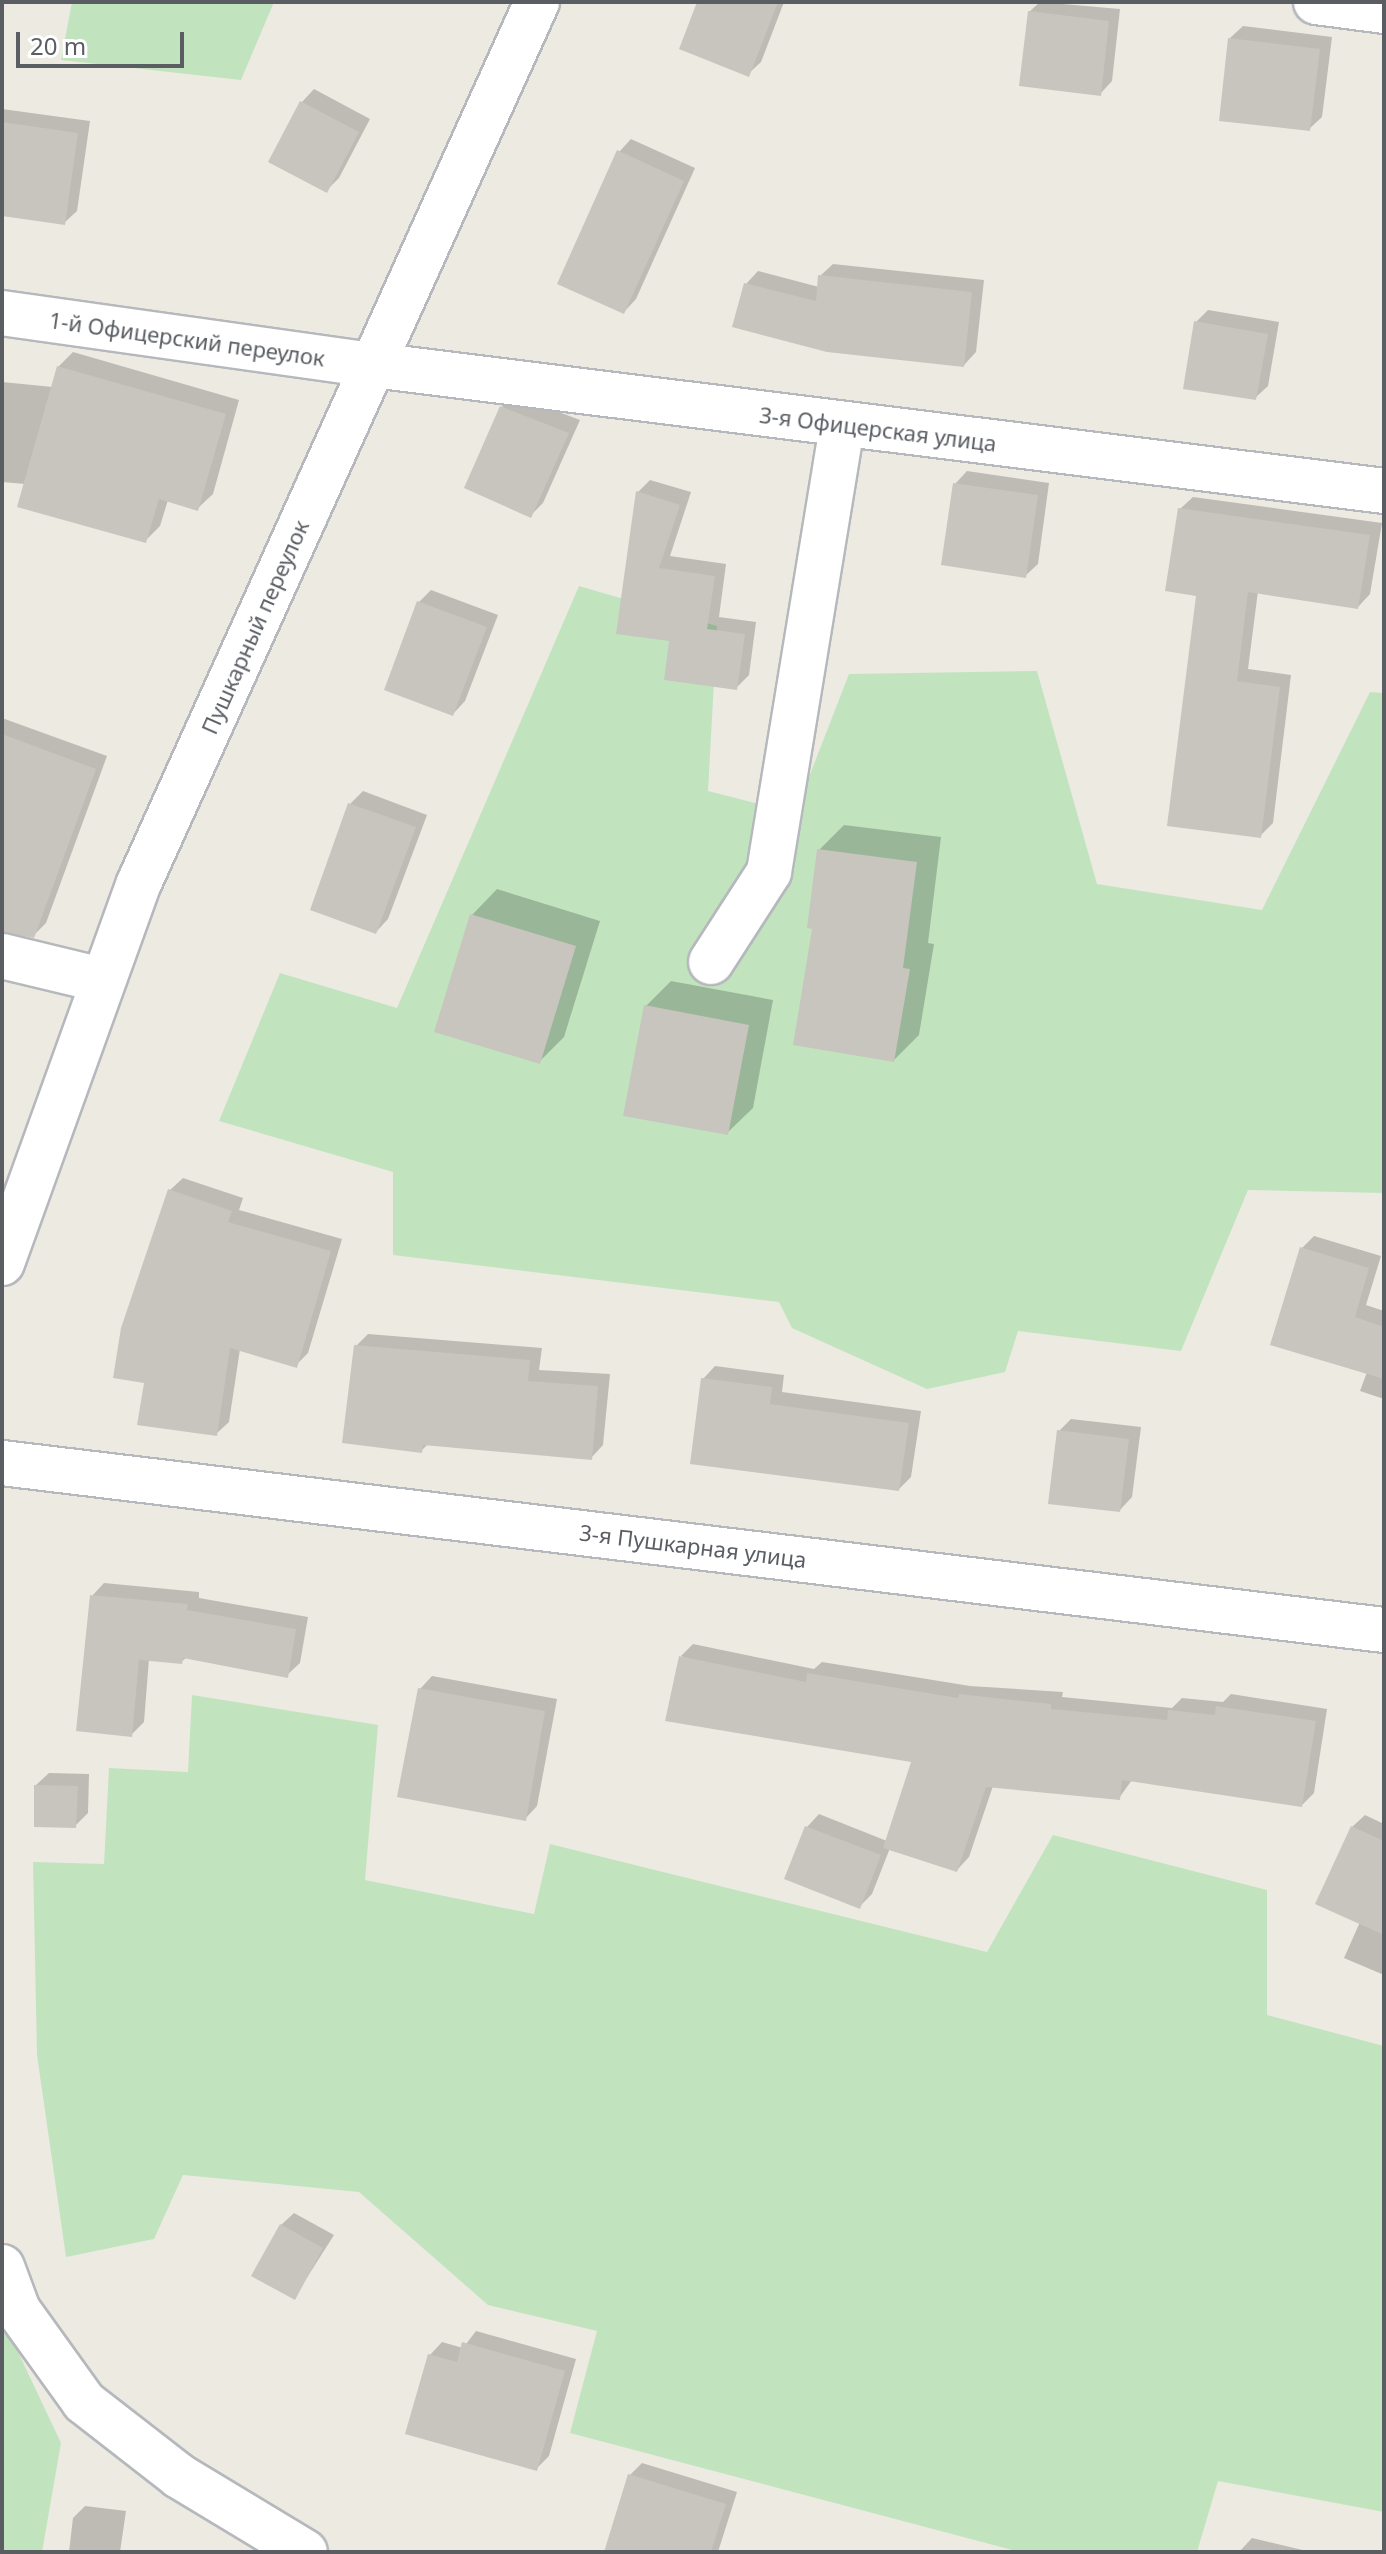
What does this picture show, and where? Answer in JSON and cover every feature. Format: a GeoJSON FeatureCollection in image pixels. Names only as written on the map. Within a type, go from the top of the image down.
{"type":"FeatureCollection","features":[{"type":"Feature","properties":{"kind":"street","name":"Пушкарный переулок"},"geometry":{"type":"LineString","coordinates":[[2,1263],[101,980],[139,883],[537,2]]}},
{"type":"Feature","properties":{"kind":"street"},"geometry":{"type":"LineString","coordinates":[[1316,2],[1384,11]]}},
{"type":"Feature","properties":{"kind":"street","name":"1-й Офицерский переулок"},"geometry":{"type":"LineString","coordinates":[[2,313],[373,365]]}},
{"type":"Feature","properties":{"kind":"street","name":"3-я Офицерская улица"},"geometry":{"type":"LineString","coordinates":[[373,365],[1384,491]]}},
{"type":"Feature","properties":{"kind":"street"},"geometry":{"type":"LineString","coordinates":[[711,962],[769,872],[842,425]]}},
{"type":"Feature","properties":{"kind":"street"},"geometry":{"type":"LineString","coordinates":[[2,956],[101,980]]}},
{"type":"Feature","properties":{"kind":"street","name":"3-я Пушкарная улица"},"geometry":{"type":"LineString","coordinates":[[2,1463],[1384,1630]]}},
{"type":"Feature","properties":{"kind":"street"},"geometry":{"type":"LineString","coordinates":[[2,2267],[18,2310],[84,2402],[179,2476],[305,2552]]}},
{"type":"Feature","properties":{"kind":"green space"},"geometry":{"type":"Polygon","coordinates":[[[72,2],[274,2],[241,80],[61,60],[72,2]]]}},
{"type":"Feature","properties":{"kind":"green space"},"geometry":{"type":"Polygon","coordinates":[[[579,586],[717,626],[708,791],[795,813],[849,674],[1037,671],[1097,884],[1262,910],[1370,692],[1384,693],[1384,1193],[1248,1190],[1181,1351],[1018,1331],[1005,1372],[927,1389],[792,1328],[779,1302],[393,1255],[393,1172],[219,1121],[280,973],[397,1008],[579,586]]]}},
{"type":"Feature","properties":{"kind":"green space"},"geometry":{"type":"Polygon","coordinates":[[[192,1695],[378,1725],[365,1880],[534,1914],[550,1844],[987,1952],[1053,1835],[1267,1890],[1267,2015],[1384,2046],[1384,2512],[1218,2481],[1197,2552],[1020,2552],[570,2433],[597,2331],[488,2305],[359,2192],[183,2175],[154,2239],[66,2257],[37,2055],[33,1862],[104,1864],[109,1768],[188,1772],[192,1695]]]}},
{"type":"Feature","properties":{"kind":"green space"},"geometry":{"type":"Polygon","coordinates":[[[2,2318],[61,2443],[42,2552],[2,2552],[2,2318]]]}},
{"type":"Feature","properties":{"kind":"building"},"geometry":{"type":"Polygon","coordinates":[[[697,2],[778,2],[749,77],[679,49],[697,2]]]}},
{"type":"Feature","properties":{"kind":"building"},"geometry":{"type":"Polygon","coordinates":[[[1028,11],[1109,21],[1101,96],[1019,86],[1028,11]]]}},
{"type":"Feature","properties":{"kind":"building"},"geometry":{"type":"Polygon","coordinates":[[[1228,38],[1320,49],[1310,131],[1219,121],[1228,38]]]}},
{"type":"Feature","properties":{"kind":"building"},"geometry":{"type":"Polygon","coordinates":[[[300,101],[359,132],[327,193],[268,162],[300,101]]]}},
{"type":"Feature","properties":{"kind":"building"},"geometry":{"type":"Polygon","coordinates":[[[2,122],[78,133],[65,225],[2,216],[2,122]]]}},
{"type":"Feature","properties":{"kind":"building"},"geometry":{"type":"Polygon","coordinates":[[[617,150],[684,181],[624,314],[557,284],[617,150]]]}},
{"type":"Feature","properties":{"kind":"building"},"geometry":{"type":"Polygon","coordinates":[[[818,275],[972,292],[964,367],[827,352],[732,327],[744,283],[816,301],[818,275]]]}},
{"type":"Feature","properties":{"kind":"building"},"geometry":{"type":"Polygon","coordinates":[[[1194,321],[1268,334],[1256,400],[1183,389],[1194,321]]]}},
{"type":"Feature","properties":{"kind":"building"},"geometry":{"type":"Polygon","coordinates":[[[57,366],[226,414],[198,511],[159,499],[146,543],[17,507],[57,366]]]}},
{"type":"Feature","properties":{"kind":"building"},"geometry":{"type":"Polygon","coordinates":[[[500,406],[569,433],[531,518],[464,488],[500,406]]]}},
{"type":"Feature","properties":{"kind":"building"},"geometry":{"type":"Polygon","coordinates":[[[953,483],[1038,495],[1026,578],[941,565],[953,483]]]}},
{"type":"Feature","properties":{"kind":"building"},"geometry":{"type":"Polygon","coordinates":[[[636,491],[680,505],[659,568],[715,576],[707,629],[745,634],[737,690],[664,680],[669,641],[616,634],[636,491]]]}},
{"type":"Feature","properties":{"kind":"building"},"geometry":{"type":"Polygon","coordinates":[[[1178,508],[1370,535],[1358,609],[1248,592],[1237,681],[1280,687],[1261,838],[1167,826],[1196,596],[1165,591],[1178,508]]]}},
{"type":"Feature","properties":{"kind":"building"},"geometry":{"type":"Polygon","coordinates":[[[417,601],[487,627],[453,716],[384,690],[417,601]]]}},
{"type":"Feature","properties":{"kind":"building"},"geometry":{"type":"Polygon","coordinates":[[[2,734],[96,769],[34,938],[2,932],[2,734]]]}},
{"type":"Feature","properties":{"kind":"building"},"geometry":{"type":"Polygon","coordinates":[[[348,803],[416,827],[376,934],[310,910],[348,803]]]}},
{"type":"Feature","properties":{"kind":"building"},"geometry":{"type":"Polygon","coordinates":[[[817,849],[917,862],[903,968],[910,969],[894,1062],[793,1045],[812,929],[807,928],[817,849]]]}},
{"type":"Feature","properties":{"kind":"building"},"geometry":{"type":"Polygon","coordinates":[[[470,914],[576,946],[540,1064],[434,1032],[470,914]]]}},
{"type":"Feature","properties":{"kind":"building"},"geometry":{"type":"Polygon","coordinates":[[[644,1005],[749,1025],[728,1135],[623,1116],[644,1005]]]}},
{"type":"Feature","properties":{"kind":"building"},"geometry":{"type":"Polygon","coordinates":[[[168,1189],[232,1211],[228,1222],[331,1251],[297,1368],[230,1348],[217,1436],[137,1425],[144,1383],[113,1378],[121,1328],[168,1189]]]}},
{"type":"Feature","properties":{"kind":"building"},"geometry":{"type":"Polygon","coordinates":[[[1300,1247],[1369,1268],[1355,1317],[1384,1327],[1384,1379],[1270,1345],[1300,1247]]]}},
{"type":"Feature","properties":{"kind":"building"},"geometry":{"type":"Polygon","coordinates":[[[354,1345],[530,1360],[528,1381],[598,1386],[592,1460],[423,1445],[422,1453],[342,1443],[354,1345]]]}},
{"type":"Feature","properties":{"kind":"building"},"geometry":{"type":"Polygon","coordinates":[[[701,1378],[772,1387],[770,1404],[909,1423],[899,1491],[690,1464],[701,1378]]]}},
{"type":"Feature","properties":{"kind":"building"},"geometry":{"type":"Polygon","coordinates":[[[1057,1430],[1129,1439],[1120,1512],[1048,1504],[1057,1430]]]}},
{"type":"Feature","properties":{"kind":"building"},"geometry":{"type":"Polygon","coordinates":[[[90,1595],[188,1604],[187,1610],[296,1629],[288,1678],[183,1658],[182,1664],[139,1660],[132,1737],[76,1731],[90,1595]]]}},
{"type":"Feature","properties":{"kind":"building"},"geometry":{"type":"Polygon","coordinates":[[[679,1656],[806,1682],[807,1673],[958,1698],[959,1694],[1051,1704],[1051,1709],[1167,1720],[1168,1710],[1215,1715],[1216,1706],[1316,1721],[1302,1807],[1122,1780],[1120,1800],[986,1787],[957,1872],[883,1848],[911,1762],[665,1721],[679,1656]]]}},
{"type":"Feature","properties":{"kind":"building"},"geometry":{"type":"Polygon","coordinates":[[[418,1688],[545,1711],[526,1821],[397,1797],[418,1688]]]}},
{"type":"Feature","properties":{"kind":"building"},"geometry":{"type":"Polygon","coordinates":[[[34,1785],[78,1786],[76,1828],[34,1827],[34,1785]]]}},
{"type":"Feature","properties":{"kind":"building"},"geometry":{"type":"Polygon","coordinates":[[[805,1826],[881,1855],[860,1909],[784,1879],[805,1826]]]}},
{"type":"Feature","properties":{"kind":"building"},"geometry":{"type":"Polygon","coordinates":[[[1351,1826],[1384,1841],[1384,1935],[1315,1904],[1351,1826]]]}},
{"type":"Feature","properties":{"kind":"building"},"geometry":{"type":"Polygon","coordinates":[[[280,2224],[323,2248],[295,2300],[251,2276],[280,2224]]]}},
{"type":"Feature","properties":{"kind":"building"},"geometry":{"type":"Polygon","coordinates":[[[462,2342],[565,2371],[537,2471],[405,2434],[428,2354],[457,2362],[462,2342]]]}},
{"type":"Feature","properties":{"kind":"building"},"geometry":{"type":"Polygon","coordinates":[[[628,2474],[726,2504],[711,2552],[604,2552],[628,2474]]]}}]}
